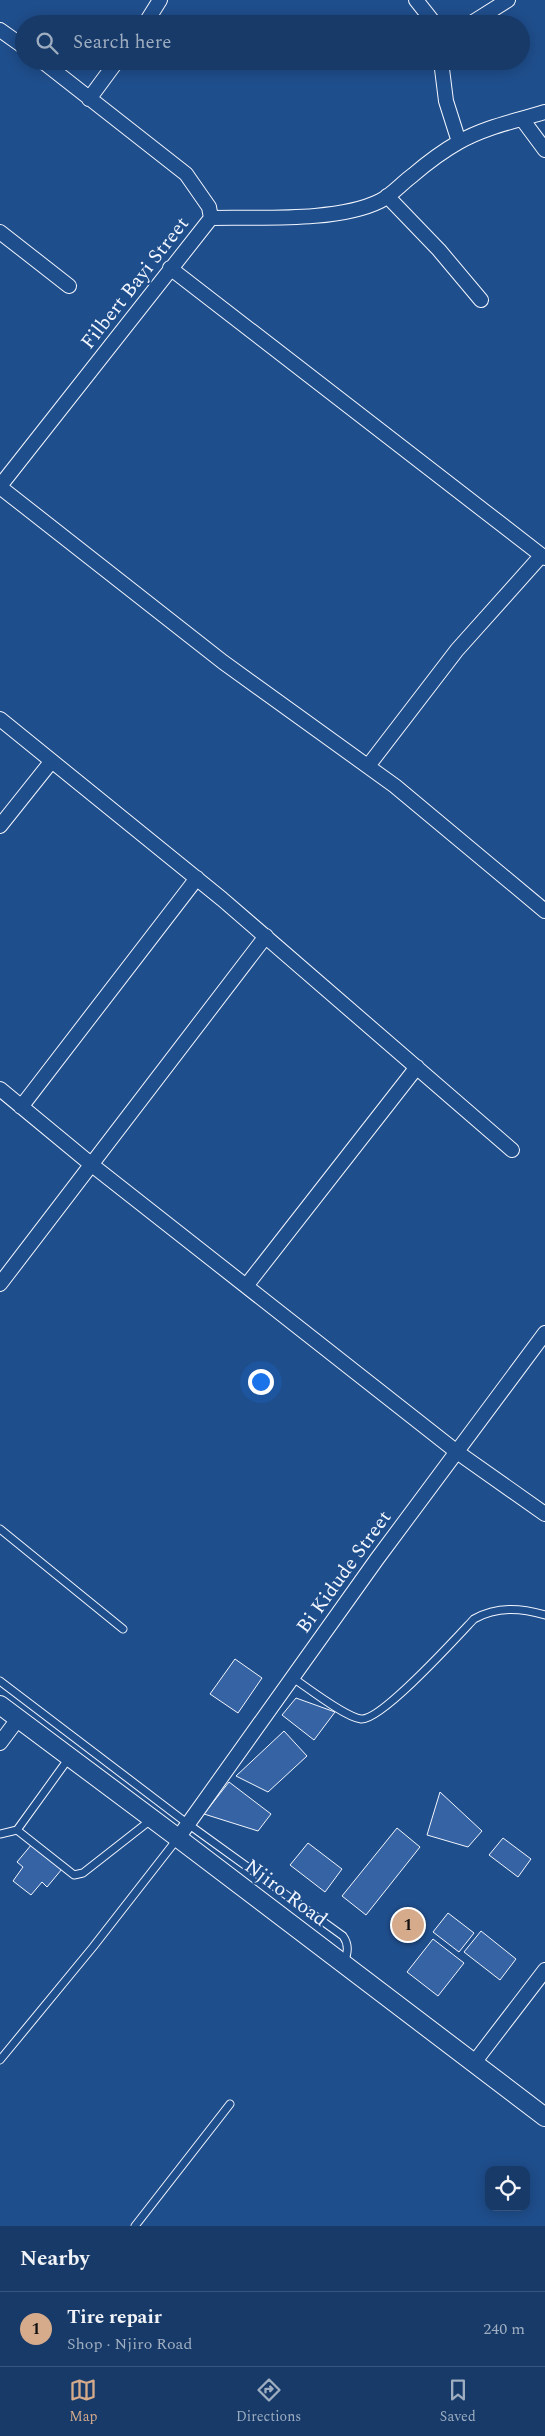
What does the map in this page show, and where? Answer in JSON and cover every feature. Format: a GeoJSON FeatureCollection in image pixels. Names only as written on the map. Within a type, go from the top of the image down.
{"type":"FeatureCollection","features":[{"type":"Feature","properties":{"kind":"street"},"geometry":{"type":"LineString","coordinates":[[151,15],[160,0]]}},
{"type":"Feature","properties":{"kind":"street"},"geometry":{"type":"LineString","coordinates":[[416,0],[428,15]]}},
{"type":"Feature","properties":{"kind":"street"},"geometry":{"type":"LineString","coordinates":[[484,15],[508,0]]}},
{"type":"Feature","properties":{"kind":"street"},"geometry":{"type":"LineString","coordinates":[[0,30],[15,41]]}},
{"type":"Feature","properties":{"kind":"street","name":"Filbert Bayi Street"},"geometry":{"type":"LineString","coordinates":[[0,486],[211,218],[209,207],[186,174],[53,70]]}},
{"type":"Feature","properties":{"kind":"street"},"geometry":{"type":"LineString","coordinates":[[89,99],[110,70]]}},
{"type":"Feature","properties":{"kind":"street"},"geometry":{"type":"LineString","coordinates":[[442,70],[446,101],[460,142]]}},
{"type":"Feature","properties":{"kind":"street"},"geometry":{"type":"LineString","coordinates":[[211,218],[349,211],[371,204],[387,196],[418,170],[460,142],[481,132],[545,112]]}},
{"type":"Feature","properties":{"kind":"street"},"geometry":{"type":"LineString","coordinates":[[522,119],[545,150]]}},
{"type":"Feature","properties":{"kind":"street"},"geometry":{"type":"LineString","coordinates":[[387,196],[439,250],[481,300]]}},
{"type":"Feature","properties":{"kind":"street"},"geometry":{"type":"LineString","coordinates":[[0,232],[69,286]]}},
{"type":"Feature","properties":{"kind":"street"},"geometry":{"type":"LineString","coordinates":[[170,268],[543,557],[457,650],[368,766]]}},
{"type":"Feature","properties":{"kind":"street"},"geometry":{"type":"LineString","coordinates":[[0,486],[215,656],[368,766],[545,911]]}},
{"type":"Feature","properties":{"kind":"street"},"geometry":{"type":"LineString","coordinates":[[0,719],[266,936],[512,1150]]}},
{"type":"Feature","properties":{"kind":"street"},"geometry":{"type":"LineString","coordinates":[[0,826],[51,762]]}},
{"type":"Feature","properties":{"kind":"street"},"geometry":{"type":"LineString","coordinates":[[21,1107],[197,878]]}},
{"type":"Feature","properties":{"kind":"street"},"geometry":{"type":"LineString","coordinates":[[0,1284],[266,936]]}},
{"type":"Feature","properties":{"kind":"street"},"geometry":{"type":"LineString","coordinates":[[246,1286],[417,1067]]}},
{"type":"Feature","properties":{"kind":"street"},"geometry":{"type":"LineString","coordinates":[[0,1089],[92,1165],[457,1452],[545,1514]]}},
{"type":"Feature","properties":{"kind":"street","name":"Bi Kidude Street"},"geometry":{"type":"LineString","coordinates":[[183,1831],[545,1333]]}},
{"type":"Feature","properties":{"kind":"street","name":"Njiro Road"},"geometry":{"type":"LineString","coordinates":[[0,1705],[152,1819],[183,1831],[344,1965],[545,2117]]}},
{"type":"Feature","properties":{"kind":"street"},"geometry":{"type":"LineString","coordinates":[[0,1743],[18,1719]]}},
{"type":"Feature","properties":{"kind":"street"},"geometry":{"type":"LineString","coordinates":[[473,2064],[545,1970]]}},
{"type":"Feature","properties":{"kind":"lane"},"geometry":{"type":"LineString","coordinates":[[0,1529],[123,1629]]}},
{"type":"Feature","properties":{"kind":"lane"},"geometry":{"type":"LineString","coordinates":[[293,1678],[350,1716],[362,1719],[370,1718],[389,1705],[474,1619],[506,1609],[527,1610],[545,1615]]}},
{"type":"Feature","properties":{"kind":"lane"},"geometry":{"type":"LineString","coordinates":[[0,1681],[183,1831],[93,1947],[0,2060]]}},
{"type":"Feature","properties":{"kind":"lane"},"geometry":{"type":"LineString","coordinates":[[0,1834],[17,1830],[70,1757]]}},
{"type":"Feature","properties":{"kind":"lane"},"geometry":{"type":"LineString","coordinates":[[17,1830],[74,1876],[83,1873],[152,1819]]}},
{"type":"Feature","properties":{"kind":"lane"},"geometry":{"type":"LineString","coordinates":[[136,2226],[230,2104]]}},
{"type":"Feature","properties":{"kind":"building"},"geometry":{"type":"Polygon","coordinates":[[[235,1659],[262,1678],[238,1713],[210,1694],[235,1659]]]}},
{"type":"Feature","properties":{"kind":"building"},"geometry":{"type":"Polygon","coordinates":[[[296,1698],[335,1712],[314,1740],[282,1715],[296,1698]]]}},
{"type":"Feature","properties":{"kind":"building"},"geometry":{"type":"Polygon","coordinates":[[[284,1731],[307,1756],[268,1792],[236,1776],[284,1731]]]}},
{"type":"Feature","properties":{"kind":"building"},"geometry":{"type":"Polygon","coordinates":[[[229,1782],[271,1814],[258,1831],[204,1814],[229,1782]]]}},
{"type":"Feature","properties":{"kind":"building"},"geometry":{"type":"Polygon","coordinates":[[[440,1792],[482,1831],[468,1847],[427,1835],[440,1792]]]}},
{"type":"Feature","properties":{"kind":"building"},"geometry":{"type":"Polygon","coordinates":[[[397,1828],[420,1847],[366,1915],[342,1896],[397,1828]]]}},
{"type":"Feature","properties":{"kind":"building"},"geometry":{"type":"Polygon","coordinates":[[[503,1838],[531,1859],[518,1877],[489,1855],[503,1838]]]}},
{"type":"Feature","properties":{"kind":"building"},"geometry":{"type":"Polygon","coordinates":[[[308,1843],[342,1869],[325,1892],[290,1865],[308,1843]]]}},
{"type":"Feature","properties":{"kind":"building"},"geometry":{"type":"Polygon","coordinates":[[[32,1844],[62,1869],[47,1887],[42,1882],[31,1895],[13,1881],[23,1867],[17,1862],[32,1844]]]}},
{"type":"Feature","properties":{"kind":"building"},"geometry":{"type":"Polygon","coordinates":[[[448,1913],[474,1933],[459,1952],[433,1932],[448,1913]]]}},
{"type":"Feature","properties":{"kind":"building"},"geometry":{"type":"Polygon","coordinates":[[[481,1931],[516,1959],[500,1980],[464,1952],[481,1931]]]}},
{"type":"Feature","properties":{"kind":"building"},"geometry":{"type":"Polygon","coordinates":[[[433,1939],[464,1963],[438,1996],[407,1972],[433,1939]]]}},
{"type":"Feature","properties":{"kind":"place","name":"Tire repair"},"geometry":{"type":"Point","coordinates":[408,1925]}}]}
